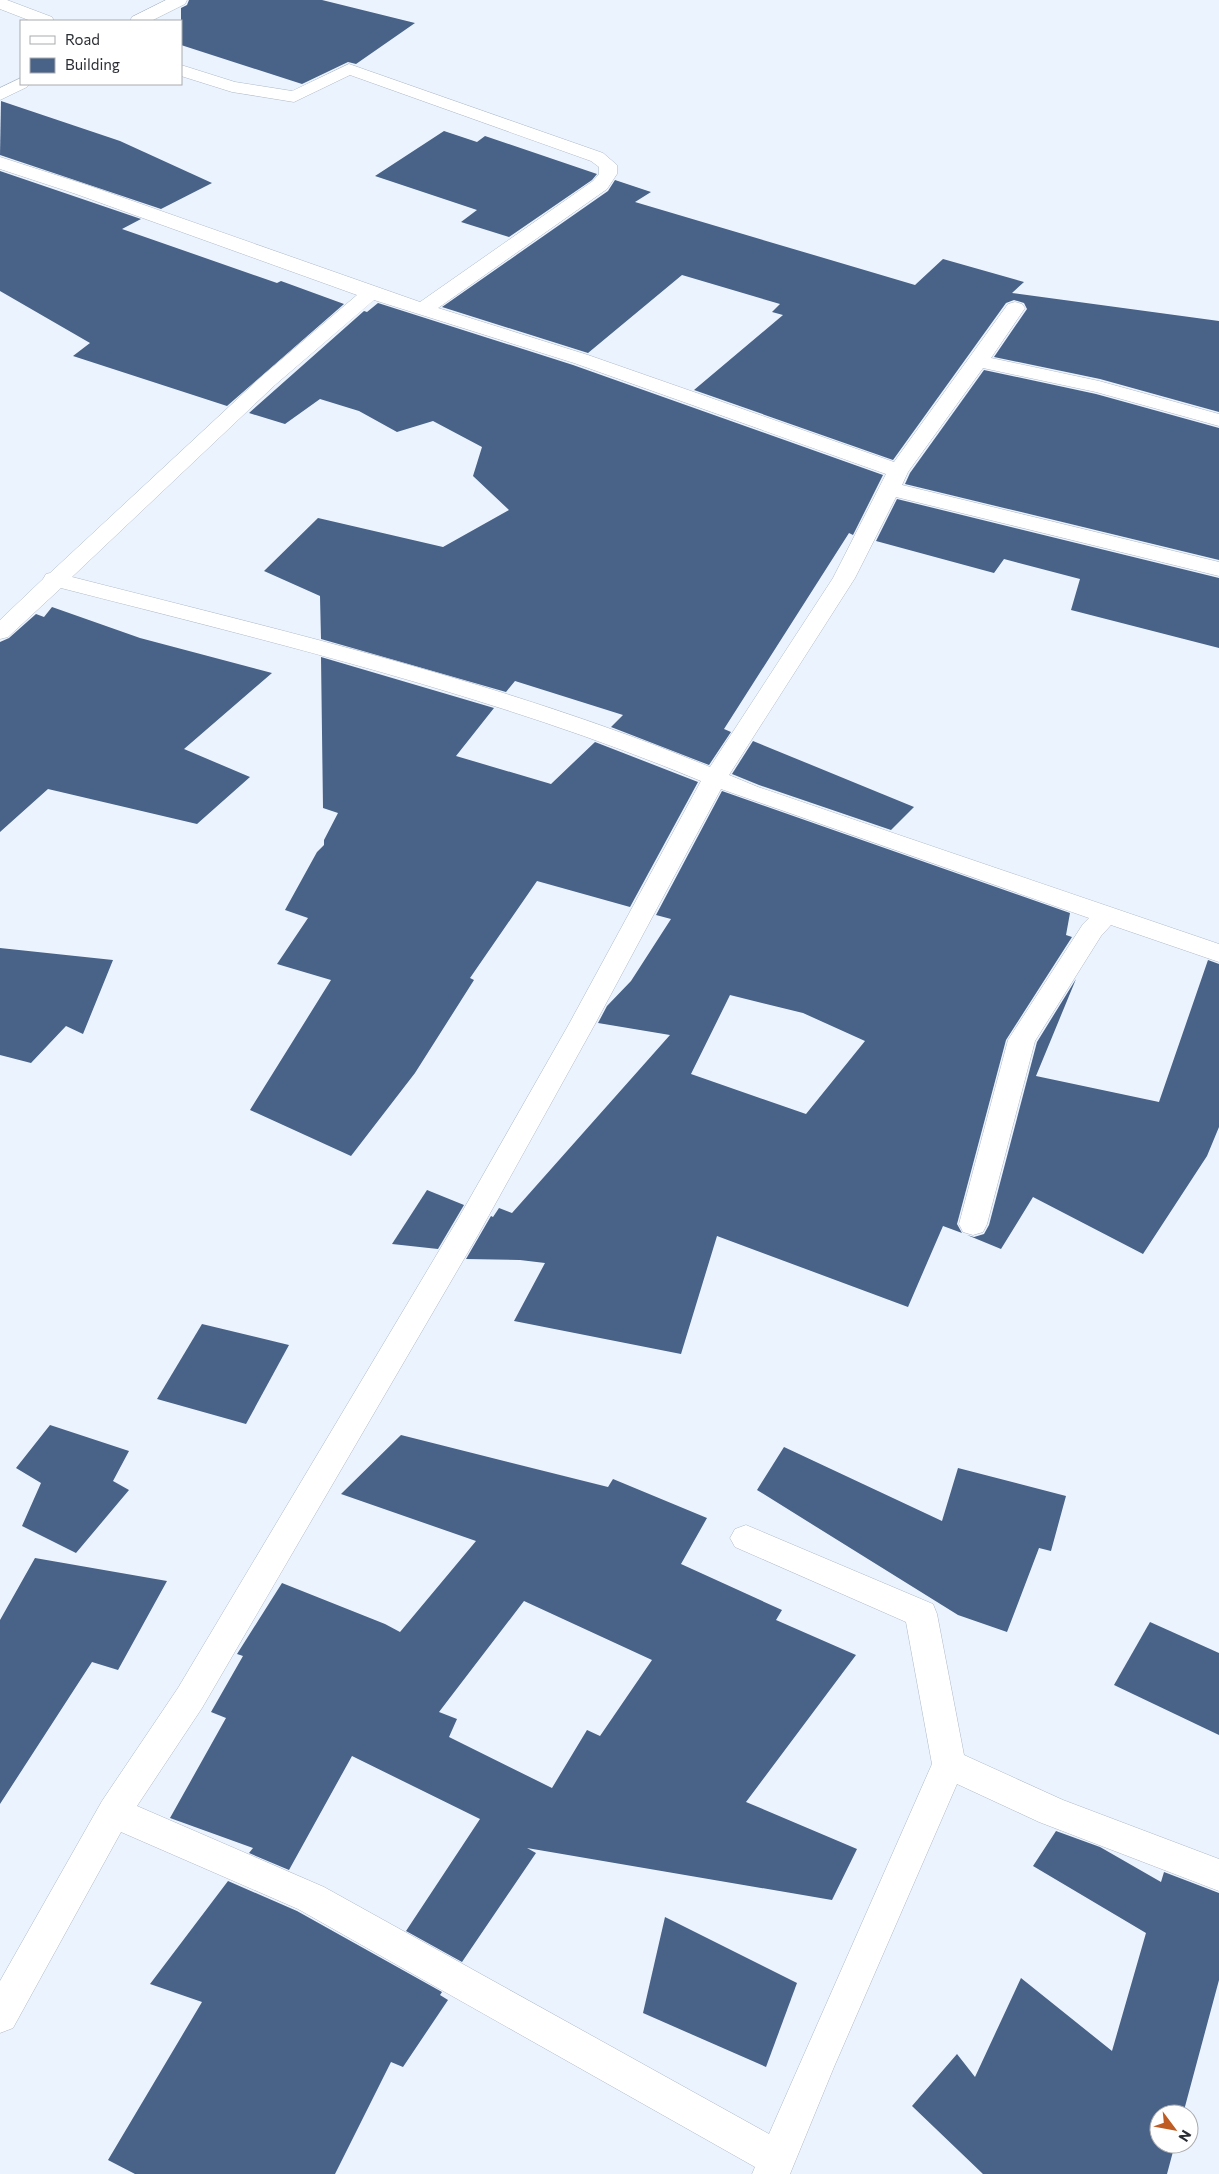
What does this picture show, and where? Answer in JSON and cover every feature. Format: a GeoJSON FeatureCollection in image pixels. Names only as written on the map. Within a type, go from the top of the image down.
{"type":"FeatureCollection","features":[{"type":"Feature","properties":{"kind":"street"},"geometry":{"type":"LineString","coordinates":[[140,20],[179,0]]}},
{"type":"Feature","properties":{"kind":"street"},"geometry":{"type":"LineString","coordinates":[[0,3],[43,20]]}},
{"type":"Feature","properties":{"kind":"street"},"geometry":{"type":"LineString","coordinates":[[182,70],[232,87],[294,97],[349,69],[597,157],[608,165],[608,174],[600,185],[422,310]]}},
{"type":"Feature","properties":{"kind":"street"},"geometry":{"type":"LineString","coordinates":[[0,95],[20,85]]}},
{"type":"Feature","properties":{"kind":"street"},"geometry":{"type":"LineString","coordinates":[[0,163],[82,190],[371,293],[581,359],[894,480],[1219,569]]}},
{"type":"Feature","properties":{"kind":"street"},"geometry":{"type":"LineString","coordinates":[[0,632],[54,579],[268,381],[371,293]]}},
{"type":"Feature","properties":{"kind":"street"},"geometry":{"type":"LineString","coordinates":[[0,2016],[114,1812],[190,1698],[463,1236],[582,1024],[715,777],[844,578],[894,480],[1015,308]]}},
{"type":"Feature","properties":{"kind":"street"},"geometry":{"type":"LineString","coordinates":[[978,362],[1099,387],[1219,420]]}},
{"type":"Feature","properties":{"kind":"street"},"geometry":{"type":"LineString","coordinates":[[54,579],[396,669],[522,706],[715,777],[749,792],[1219,953]]}},
{"type":"Feature","properties":{"kind":"street"},"geometry":{"type":"LineString","coordinates":[[973,1224],[1022,1040],[1092,930],[1107,914]]}},
{"type":"Feature","properties":{"kind":"street"},"geometry":{"type":"LineString","coordinates":[[114,1812],[311,1898],[774,2167],[949,1764],[921,1614],[746,1538]]}},
{"type":"Feature","properties":{"kind":"street"},"geometry":{"type":"LineString","coordinates":[[949,1764],[1051,1811],[1219,1875]]}},
{"type":"Feature","properties":{"kind":"building"},"geometry":{"type":"Polygon","coordinates":[[[189,0],[322,0],[415,23],[356,64],[348,62],[302,84],[182,45],[181,8],[187,5],[189,0]]]}},
{"type":"Feature","properties":{"kind":"building"},"geometry":{"type":"Polygon","coordinates":[[[1,101],[120,141],[212,183],[161,209],[0,155],[1,101]]]}},
{"type":"Feature","properties":{"kind":"building"},"geometry":{"type":"Polygon","coordinates":[[[444,131],[477,142],[485,136],[597,174],[592,180],[509,237],[461,222],[477,210],[375,176],[444,131]]]}},
{"type":"Feature","properties":{"kind":"building"},"geometry":{"type":"Polygon","coordinates":[[[0,171],[141,219],[122,229],[277,283],[281,281],[344,304],[227,406],[73,356],[90,343],[0,291],[0,171]]]}},
{"type":"Feature","properties":{"kind":"building"},"geometry":{"type":"Polygon","coordinates":[[[615,180],[651,192],[635,202],[915,285],[943,259],[1024,282],[1012,293],[1219,321],[1219,412],[1100,379],[994,357],[1027,309],[1024,303],[1014,300],[1006,303],[893,460],[694,390],[783,315],[772,312],[780,304],[682,275],[588,353],[442,307],[608,191],[615,180]]]}},
{"type":"Feature","properties":{"kind":"building"},"geometry":{"type":"Polygon","coordinates":[[[378,303],[573,365],[883,475],[853,535],[849,533],[724,729],[731,732],[709,765],[611,727],[623,715],[515,681],[506,692],[321,639],[320,596],[264,571],[318,518],[443,547],[509,510],[473,476],[482,447],[433,421],[397,432],[359,411],[320,399],[285,424],[249,413],[364,311],[367,312],[378,303]]]}},
{"type":"Feature","properties":{"kind":"building"},"geometry":{"type":"Polygon","coordinates":[[[984,370],[1096,394],[1219,428],[1219,560],[905,484],[910,473],[984,370]]]}},
{"type":"Feature","properties":{"kind":"building"},"geometry":{"type":"Polygon","coordinates":[[[897,499],[1219,578],[1219,648],[1071,610],[1080,579],[1004,559],[994,573],[876,541],[897,499]]]}},
{"type":"Feature","properties":{"kind":"building"},"geometry":{"type":"Polygon","coordinates":[[[52,607],[140,638],[272,673],[184,749],[250,777],[197,824],[48,789],[0,832],[0,642],[9,638],[36,614],[44,617],[52,607]]]}},
{"type":"Feature","properties":{"kind":"building"},"geometry":{"type":"Polygon","coordinates":[[[321,657],[494,708],[456,756],[551,784],[595,742],[698,782],[630,907],[537,881],[470,978],[474,980],[415,1073],[351,1156],[250,1110],[331,980],[277,964],[308,918],[285,910],[317,852],[324,845],[324,840],[338,813],[323,808],[321,657]]]}},
{"type":"Feature","properties":{"kind":"building"},"geometry":{"type":"Polygon","coordinates":[[[753,741],[914,807],[891,830],[732,774],[753,741]]]}},
{"type":"Feature","properties":{"kind":"building"},"geometry":{"type":"Polygon","coordinates":[[[722,791],[1070,913],[1066,935],[1072,937],[1006,1040],[957,1224],[962,1233],[943,1226],[908,1307],[717,1236],[681,1354],[514,1321],[545,1263],[520,1260],[466,1259],[491,1216],[493,1217],[499,1208],[512,1213],[670,1035],[598,1023],[607,1006],[631,981],[671,919],[656,915],[722,791]],[[730,995],[691,1074],[806,1114],[865,1041],[803,1013],[730,995]]]}},
{"type":"Feature","properties":{"kind":"building"},"geometry":{"type":"Polygon","coordinates":[[[0,948],[113,960],[83,1034],[66,1026],[31,1063],[0,1055],[0,948]]]}},
{"type":"Feature","properties":{"kind":"building"},"geometry":{"type":"Polygon","coordinates":[[[1208,960],[1219,964],[1219,1127],[1207,1156],[1143,1254],[1033,1197],[1001,1249],[967,1235],[974,1237],[984,1234],[989,1225],[1037,1042],[1076,979],[1036,1076],[1159,1102],[1208,960]]]}},
{"type":"Feature","properties":{"kind":"building"},"geometry":{"type":"Polygon","coordinates":[[[427,1190],[464,1205],[438,1249],[392,1244],[427,1190]]]}},
{"type":"Feature","properties":{"kind":"building"},"geometry":{"type":"Polygon","coordinates":[[[202,1324],[289,1345],[246,1424],[157,1399],[202,1324]]]}},
{"type":"Feature","properties":{"kind":"building"},"geometry":{"type":"Polygon","coordinates":[[[50,1425],[129,1451],[113,1481],[129,1490],[76,1553],[22,1526],[41,1483],[16,1468],[50,1425]]]}},
{"type":"Feature","properties":{"kind":"building"},"geometry":{"type":"Polygon","coordinates":[[[401,1435],[608,1487],[613,1479],[707,1518],[681,1564],[782,1610],[776,1620],[856,1655],[746,1802],[857,1849],[832,1900],[527,1848],[536,1853],[462,1962],[406,1931],[480,1819],[352,1756],[289,1870],[249,1853],[253,1848],[170,1818],[226,1718],[211,1712],[243,1656],[237,1654],[282,1583],[385,1624],[400,1632],[476,1541],[341,1494],[401,1435]],[[524,1601],[439,1712],[457,1719],[449,1737],[552,1788],[587,1730],[600,1736],[652,1660],[524,1601]]]}},
{"type":"Feature","properties":{"kind":"building"},"geometry":{"type":"Polygon","coordinates":[[[784,1447],[942,1521],[958,1468],[1066,1496],[1051,1551],[1039,1548],[1007,1632],[958,1615],[757,1490],[784,1447]]]}},
{"type":"Feature","properties":{"kind":"building"},"geometry":{"type":"Polygon","coordinates":[[[35,1558],[167,1581],[118,1670],[92,1662],[0,1804],[0,1620],[35,1558]]]}},
{"type":"Feature","properties":{"kind":"building"},"geometry":{"type":"Polygon","coordinates":[[[1150,1622],[1219,1653],[1219,1735],[1114,1685],[1150,1622]]]}},
{"type":"Feature","properties":{"kind":"building"},"geometry":{"type":"Polygon","coordinates":[[[1056,1831],[1100,1847],[1161,1882],[1164,1872],[1219,1893],[1219,1980],[1186,2104],[1149,2104],[1149,2154],[1172,2154],[1167,2174],[983,2174],[912,2106],[957,2054],[975,2077],[1021,1978],[1112,2051],[1146,1933],[1033,1866],[1056,1831]]]}},
{"type":"Feature","properties":{"kind":"building"},"geometry":{"type":"Polygon","coordinates":[[[228,1881],[297,1911],[442,1992],[440,1995],[448,2000],[403,2067],[391,2062],[335,2174],[135,2174],[108,2160],[202,2002],[150,1984],[228,1881]]]}},
{"type":"Feature","properties":{"kind":"building"},"geometry":{"type":"Polygon","coordinates":[[[665,1917],[797,1983],[766,2067],[643,2013],[665,1917]]]}}]}
